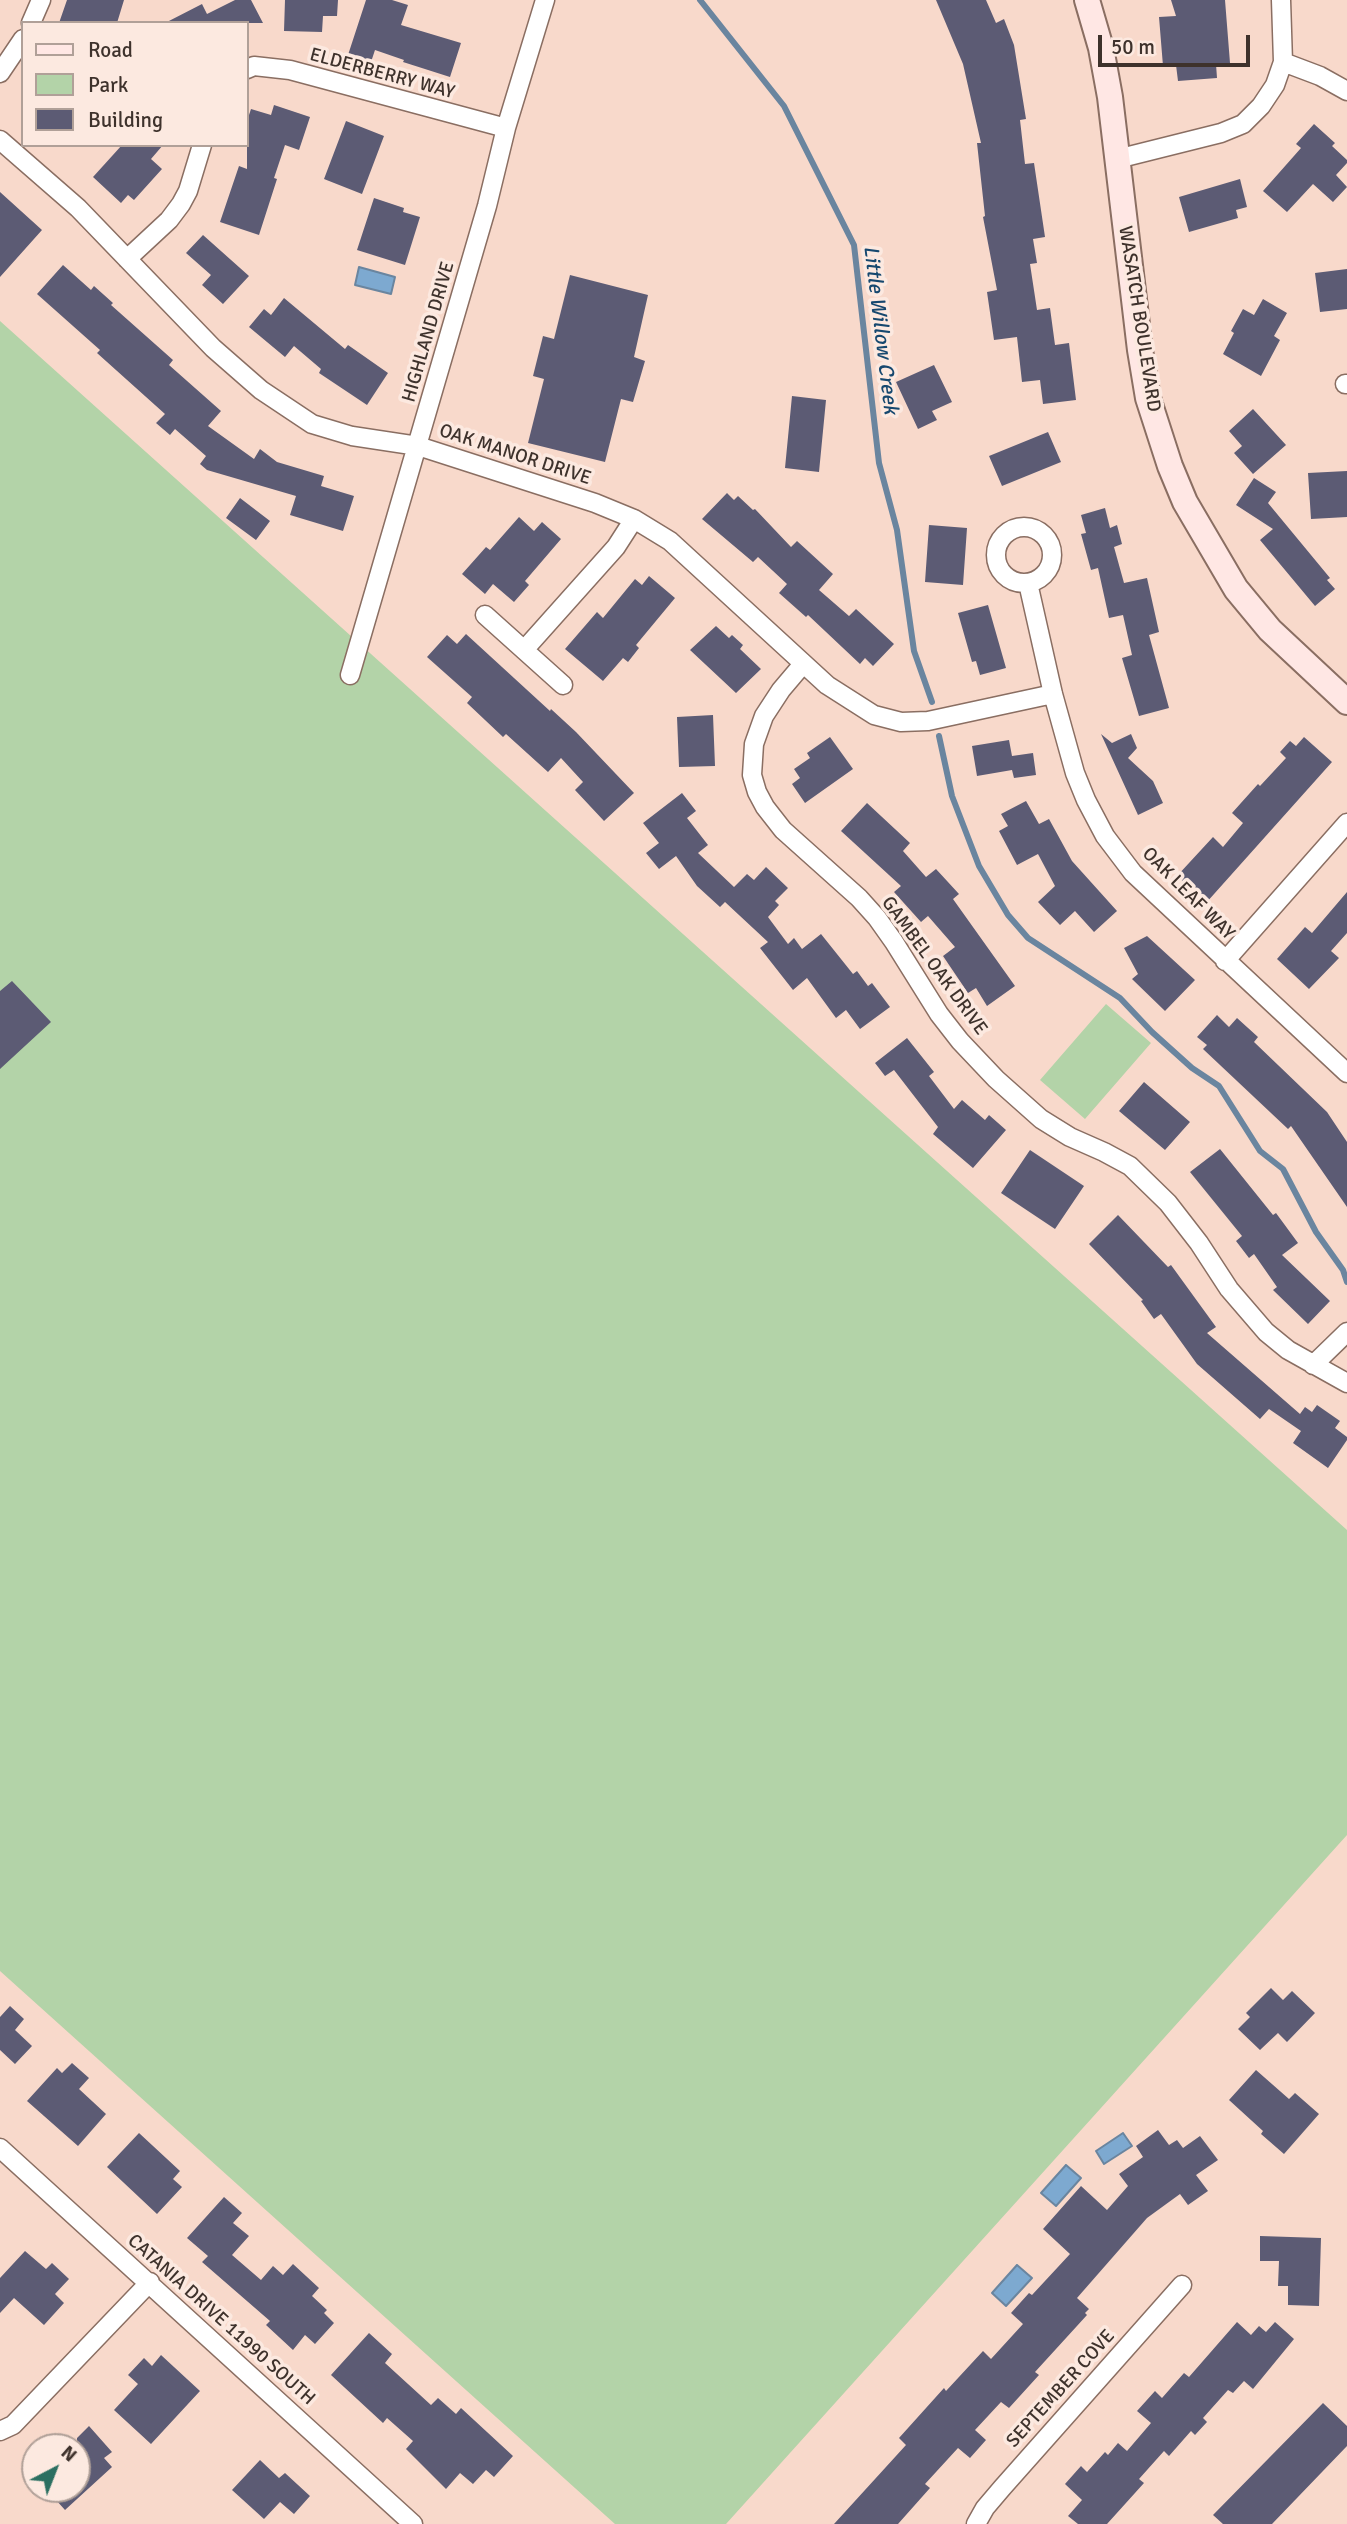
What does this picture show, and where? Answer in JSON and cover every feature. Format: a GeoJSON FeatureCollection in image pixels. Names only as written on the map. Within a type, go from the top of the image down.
{"type":"FeatureCollection","features":[{"type":"Feature","properties":{"kind":"main road","name":"WASATCH BOULEVARD"},"geometry":{"type":"LineString","coordinates":[[1087,0],[1101,48],[1110,97],[1148,398],[1170,466],[1185,502],[1236,589],[1270,630],[1347,702]]}},
{"type":"Feature","properties":{"kind":"street"},"geometry":{"type":"LineString","coordinates":[[33,21],[41,0]]}},
{"type":"Feature","properties":{"kind":"street","name":"HIGHLAND DRIVE"},"geometry":{"type":"LineString","coordinates":[[350,675],[545,0]]}},
{"type":"Feature","properties":{"kind":"street"},"geometry":{"type":"LineString","coordinates":[[1117,159],[1221,133],[1243,124],[1261,106],[1275,85],[1283,62],[1281,0]]}},
{"type":"Feature","properties":{"kind":"street"},"geometry":{"type":"LineString","coordinates":[[0,73],[21,42]]}},
{"type":"Feature","properties":{"kind":"street"},"geometry":{"type":"LineString","coordinates":[[1283,62],[1320,76],[1347,92]]}},
{"type":"Feature","properties":{"kind":"street","name":"ELDERBERRY WAY"},"geometry":{"type":"LineString","coordinates":[[248,69],[254,66],[290,71],[506,128]]}},
{"type":"Feature","properties":{"kind":"street","name":"OAK MANOR DRIVE"},"geometry":{"type":"LineString","coordinates":[[0,140],[78,208],[213,348],[261,390],[312,424],[352,436],[418,446],[596,503],[634,519],[670,541],[803,664],[850,702],[874,715],[901,722],[928,722],[1053,694]]}},
{"type":"Feature","properties":{"kind":"street"},"geometry":{"type":"LineString","coordinates":[[127,259],[170,220],[181,204],[188,191],[201,147]]}},
{"type":"Feature","properties":{"kind":"street"},"geometry":{"type":"LineString","coordinates":[[524,650],[616,547],[634,519]]}},
{"type":"Feature","properties":{"kind":"street","name":"OAK LEAF WAY"},"geometry":{"type":"LineString","coordinates":[[1028,583],[1053,694],[1075,773],[1105,836],[1133,873],[1347,1073]]}},
{"type":"Feature","properties":{"kind":"street"},"geometry":{"type":"LineString","coordinates":[[485,615],[563,685]]}},
{"type":"Feature","properties":{"kind":"street","name":"GAMBEL OAK DRIVE"},"geometry":{"type":"LineString","coordinates":[[803,664],[764,716],[754,744],[752,775],[765,807],[783,830],[859,898],[877,918],[939,1014],[996,1079],[1041,1119],[1130,1167],[1168,1203],[1247,1312],[1266,1332],[1313,1365],[1347,1383]]}},
{"type":"Feature","properties":{"kind":"street"},"geometry":{"type":"LineString","coordinates":[[1225,961],[1347,823]]}},
{"type":"Feature","properties":{"kind":"street"},"geometry":{"type":"LineString","coordinates":[[1313,1365],[1347,1332]]}},
{"type":"Feature","properties":{"kind":"street","name":"CATANIA DRIVE 11990 SOUTH"},"geometry":{"type":"LineString","coordinates":[[0,2148],[413,2524]]}},
{"type":"Feature","properties":{"kind":"street"},"geometry":{"type":"LineString","coordinates":[[0,2431],[13,2426],[150,2282]]}},
{"type":"Feature","properties":{"kind":"street","name":"SEPTEMBER COVE"},"geometry":{"type":"LineString","coordinates":[[976,2524],[1002,2488],[1182,2285]]}},
{"type":"Feature","properties":{"kind":"green space"},"geometry":{"type":"Polygon","coordinates":[[[0,321],[1347,1530],[1347,1835],[726,2524],[615,2524],[0,1971],[0,321]]]}},
{"type":"Feature","properties":{"kind":"green space"},"geometry":{"type":"Polygon","coordinates":[[[1106,1004],[1151,1043],[1085,1119],[1040,1080],[1106,1004]]]}},
{"type":"Feature","properties":{"kind":"water"},"geometry":{"type":"Polygon","coordinates":[[[359,267],[395,277],[391,294],[355,285],[359,267]]]}},
{"type":"Feature","properties":{"kind":"water"},"geometry":{"type":"Polygon","coordinates":[[[1123,2133],[1132,2146],[1104,2164],[1096,2151],[1123,2133]]]}},
{"type":"Feature","properties":{"kind":"water"},"geometry":{"type":"Polygon","coordinates":[[[1066,2165],[1081,2178],[1056,2206],[1041,2193],[1066,2165]]]}},
{"type":"Feature","properties":{"kind":"water"},"geometry":{"type":"Polygon","coordinates":[[[1017,2265],[1032,2278],[1006,2306],[992,2293],[1017,2265]]]}},
{"type":"Feature","properties":{"kind":"building"},"geometry":{"type":"Polygon","coordinates":[[[67,0],[124,0],[118,21],[60,21],[67,0]]]}},
{"type":"Feature","properties":{"kind":"building"},"geometry":{"type":"Polygon","coordinates":[[[235,0],[251,0],[263,23],[169,21],[202,4],[207,14],[235,0]]]}},
{"type":"Feature","properties":{"kind":"building"},"geometry":{"type":"Polygon","coordinates":[[[285,0],[338,0],[337,16],[323,16],[322,32],[284,31],[285,0]]]}},
{"type":"Feature","properties":{"kind":"building"},"geometry":{"type":"Polygon","coordinates":[[[366,0],[392,0],[408,5],[401,25],[461,43],[450,77],[375,50],[371,62],[348,55],[366,0]]]}},
{"type":"Feature","properties":{"kind":"building"},"geometry":{"type":"Polygon","coordinates":[[[936,0],[986,0],[996,23],[1004,19],[1014,45],[1026,119],[1020,120],[1025,164],[1034,163],[1045,237],[1033,239],[1037,263],[1030,264],[1037,310],[1050,308],[1055,345],[1069,343],[1076,400],[1043,404],[1040,380],[1022,382],[1017,337],[994,340],[987,292],[997,290],[983,217],[977,143],[981,143],[963,64],[936,0]]]}},
{"type":"Feature","properties":{"kind":"building"},"geometry":{"type":"Polygon","coordinates":[[[1171,0],[1225,0],[1230,63],[1216,64],[1217,78],[1178,81],[1176,65],[1163,66],[1159,17],[1176,16],[1171,0]]]}},
{"type":"Feature","properties":{"kind":"building"},"geometry":{"type":"Polygon","coordinates":[[[274,105],[310,117],[299,150],[285,145],[259,235],[220,222],[239,166],[247,169],[248,118],[251,109],[271,115],[274,105]]]}},
{"type":"Feature","properties":{"kind":"building"},"geometry":{"type":"Polygon","coordinates":[[[346,121],[384,136],[362,194],[324,179],[346,121]]]}},
{"type":"Feature","properties":{"kind":"building"},"geometry":{"type":"Polygon","coordinates":[[[1314,124],[1335,143],[1332,146],[1347,160],[1336,175],[1347,187],[1333,202],[1313,184],[1287,212],[1263,191],[1301,148],[1296,144],[1314,124]]]}},
{"type":"Feature","properties":{"kind":"building"},"geometry":{"type":"Polygon","coordinates":[[[120,147],[161,147],[151,159],[162,169],[134,200],[128,195],[121,203],[93,177],[120,147]]]}},
{"type":"Feature","properties":{"kind":"building"},"geometry":{"type":"Polygon","coordinates":[[[1240,179],[1247,207],[1236,210],[1238,218],[1189,232],[1179,197],[1240,179]]]}},
{"type":"Feature","properties":{"kind":"building"},"geometry":{"type":"Polygon","coordinates":[[[0,192],[42,230],[0,277],[0,192]]]}},
{"type":"Feature","properties":{"kind":"building"},"geometry":{"type":"Polygon","coordinates":[[[374,198],[404,208],[403,212],[420,217],[405,265],[357,250],[374,198]]]}},
{"type":"Feature","properties":{"kind":"building"},"geometry":{"type":"Polygon","coordinates":[[[203,235],[249,276],[223,304],[202,285],[211,275],[186,253],[203,235]]]}},
{"type":"Feature","properties":{"kind":"building"},"geometry":{"type":"Polygon","coordinates":[[[63,265],[91,290],[94,286],[113,303],[111,305],[173,360],[169,365],[221,411],[208,426],[254,459],[260,449],[277,462],[324,476],[321,486],[354,496],[343,531],[290,515],[296,496],[207,470],[200,464],[206,456],[175,429],[170,435],[156,423],[165,414],[97,353],[100,350],[37,294],[63,265]]]}},
{"type":"Feature","properties":{"kind":"building"},"geometry":{"type":"Polygon","coordinates":[[[1347,269],[1347,309],[1320,312],[1315,273],[1347,269]]]}},
{"type":"Feature","properties":{"kind":"building"},"geometry":{"type":"Polygon","coordinates":[[[570,275],[648,295],[634,357],[645,361],[633,402],[621,399],[605,462],[528,443],[544,379],[533,376],[543,336],[554,339],[570,275]]]}},
{"type":"Feature","properties":{"kind":"building"},"geometry":{"type":"Polygon","coordinates":[[[284,298],[345,349],[348,345],[388,373],[367,405],[319,373],[321,369],[294,346],[285,357],[249,327],[264,309],[271,315],[284,298]]]}},
{"type":"Feature","properties":{"kind":"building"},"geometry":{"type":"Polygon","coordinates":[[[1263,299],[1287,313],[1274,336],[1280,340],[1261,376],[1223,354],[1243,309],[1254,315],[1263,299]]]}},
{"type":"Feature","properties":{"kind":"building"},"geometry":{"type":"Polygon","coordinates":[[[934,365],[952,402],[932,411],[937,420],[918,429],[896,382],[934,365]]]}},
{"type":"Feature","properties":{"kind":"building"},"geometry":{"type":"Polygon","coordinates":[[[792,396],[826,400],[819,472],[785,468],[792,396]]]}},
{"type":"Feature","properties":{"kind":"building"},"geometry":{"type":"Polygon","coordinates":[[[1253,409],[1286,445],[1253,474],[1234,453],[1242,446],[1229,431],[1253,409]]]}},
{"type":"Feature","properties":{"kind":"building"},"geometry":{"type":"Polygon","coordinates":[[[1048,432],[1061,462],[1002,486],[989,456],[1048,432]]]}},
{"type":"Feature","properties":{"kind":"building"},"geometry":{"type":"Polygon","coordinates":[[[1347,471],[1347,517],[1311,519],[1308,473],[1347,471]]]}},
{"type":"Feature","properties":{"kind":"building"},"geometry":{"type":"Polygon","coordinates":[[[1254,478],[1276,492],[1268,503],[1330,578],[1327,580],[1335,589],[1315,606],[1260,540],[1273,529],[1236,505],[1254,478]]]}},
{"type":"Feature","properties":{"kind":"building"},"geometry":{"type":"Polygon","coordinates":[[[727,493],[734,500],[738,496],[755,509],[791,547],[797,541],[833,574],[819,590],[849,616],[856,609],[894,644],[873,666],[865,658],[860,664],[808,615],[806,617],[779,593],[787,584],[758,557],[753,562],[702,519],[727,493]]]}},
{"type":"Feature","properties":{"kind":"building"},"geometry":{"type":"Polygon","coordinates":[[[240,498],[270,521],[256,540],[226,518],[240,498]]]}},
{"type":"Feature","properties":{"kind":"building"},"geometry":{"type":"Polygon","coordinates":[[[1105,508],[1110,528],[1117,525],[1122,544],[1114,547],[1124,583],[1147,578],[1159,632],[1149,635],[1169,708],[1139,716],[1122,658],[1132,655],[1123,615],[1109,618],[1098,568],[1091,570],[1081,534],[1086,533],[1081,515],[1105,508]]]}},
{"type":"Feature","properties":{"kind":"building"},"geometry":{"type":"Polygon","coordinates":[[[519,517],[534,531],[542,522],[561,539],[525,581],[529,585],[514,602],[493,584],[485,594],[462,574],[486,547],[490,550],[519,517]]]}},
{"type":"Feature","properties":{"kind":"building"},"geometry":{"type":"Polygon","coordinates":[[[929,525],[967,528],[963,585],[925,582],[929,525]]]}},
{"type":"Feature","properties":{"kind":"building"},"geometry":{"type":"Polygon","coordinates":[[[649,576],[675,598],[636,645],[639,648],[628,662],[623,658],[603,681],[565,649],[597,612],[603,618],[635,579],[642,585],[649,576]]]}},
{"type":"Feature","properties":{"kind":"building"},"geometry":{"type":"Polygon","coordinates":[[[988,605],[1006,668],[980,675],[976,661],[972,662],[958,613],[988,605]]]}},
{"type":"Feature","properties":{"kind":"building"},"geometry":{"type":"Polygon","coordinates":[[[716,626],[729,638],[732,635],[743,645],[740,649],[761,669],[736,693],[690,650],[716,626]]]}},
{"type":"Feature","properties":{"kind":"building"},"geometry":{"type":"Polygon","coordinates":[[[466,634],[576,732],[634,793],[604,821],[575,790],[583,782],[561,758],[548,772],[506,734],[503,737],[467,703],[472,697],[427,657],[447,635],[457,644],[466,634]]]}},
{"type":"Feature","properties":{"kind":"building"},"geometry":{"type":"Polygon","coordinates":[[[713,715],[715,766],[679,767],[677,717],[713,715]]]}},
{"type":"Feature","properties":{"kind":"building"},"geometry":{"type":"Polygon","coordinates":[[[1101,734],[1112,743],[1131,734],[1137,748],[1128,758],[1153,781],[1163,803],[1138,815],[1101,734]]]}},
{"type":"Feature","properties":{"kind":"building"},"geometry":{"type":"Polygon","coordinates":[[[830,737],[853,769],[805,803],[792,784],[800,778],[794,769],[810,758],[807,753],[830,737]]]}},
{"type":"Feature","properties":{"kind":"building"},"geometry":{"type":"Polygon","coordinates":[[[1304,737],[1332,762],[1206,903],[1177,876],[1213,837],[1223,847],[1243,823],[1232,813],[1286,758],[1280,752],[1290,741],[1296,746],[1304,737]]]}},
{"type":"Feature","properties":{"kind":"building"},"geometry":{"type":"Polygon","coordinates":[[[1009,740],[1012,756],[1033,753],[1036,775],[1014,778],[1012,770],[977,776],[972,746],[1009,740]]]}},
{"type":"Feature","properties":{"kind":"building"},"geometry":{"type":"Polygon","coordinates":[[[682,793],[696,811],[687,818],[708,845],[698,853],[734,887],[747,874],[754,880],[766,867],[788,888],[775,901],[779,905],[768,917],[788,944],[794,938],[802,949],[821,934],[853,974],[857,971],[868,986],[872,983],[890,1007],[860,1029],[846,1010],[836,1018],[807,978],[793,990],[760,948],[768,942],[725,902],[720,907],[697,886],[676,856],[659,869],[646,853],[659,843],[643,823],[682,793]]]}},
{"type":"Feature","properties":{"kind":"building"},"geometry":{"type":"Polygon","coordinates":[[[1026,801],[1039,824],[1049,819],[1072,861],[1117,911],[1094,932],[1075,911],[1060,925],[1038,902],[1055,886],[1038,854],[1017,865],[999,831],[1008,826],[1001,814],[1026,801]]]}},
{"type":"Feature","properties":{"kind":"building"},"geometry":{"type":"Polygon","coordinates":[[[867,803],[910,843],[903,851],[926,877],[936,869],[959,894],[953,899],[1015,986],[987,1006],[976,988],[968,993],[943,956],[955,947],[928,916],[921,922],[894,892],[901,886],[841,831],[867,803]]]}},
{"type":"Feature","properties":{"kind":"building"},"geometry":{"type":"Polygon","coordinates":[[[1347,892],[1347,933],[1331,951],[1339,958],[1309,989],[1277,959],[1305,927],[1312,933],[1347,892]]]}},
{"type":"Feature","properties":{"kind":"building"},"geometry":{"type":"Polygon","coordinates":[[[1147,936],[1195,980],[1165,1011],[1132,979],[1138,974],[1124,948],[1147,936]]]}},
{"type":"Feature","properties":{"kind":"building"},"geometry":{"type":"Polygon","coordinates":[[[12,981],[51,1022],[0,1069],[0,991],[12,981]]]}},
{"type":"Feature","properties":{"kind":"building"},"geometry":{"type":"Polygon","coordinates":[[[1217,1015],[1229,1027],[1237,1018],[1258,1037],[1254,1042],[1327,1112],[1347,1142],[1347,1207],[1291,1126],[1288,1129],[1203,1049],[1207,1045],[1197,1037],[1217,1015]]]}},
{"type":"Feature","properties":{"kind":"building"},"geometry":{"type":"Polygon","coordinates":[[[907,1038],[934,1072],[929,1076],[954,1109],[962,1100],[985,1120],[989,1115],[1006,1130],[973,1168],[933,1134],[938,1127],[894,1070],[885,1076],[875,1063],[907,1038]]]}},
{"type":"Feature","properties":{"kind":"building"},"geometry":{"type":"Polygon","coordinates":[[[1144,1082],[1190,1122],[1165,1150],[1119,1111],[1144,1082]]]}},
{"type":"Feature","properties":{"kind":"building"},"geometry":{"type":"Polygon","coordinates":[[[1220,1149],[1273,1215],[1276,1213],[1298,1243],[1282,1255],[1330,1301],[1308,1324],[1273,1290],[1277,1287],[1254,1254],[1249,1258],[1236,1241],[1242,1236],[1190,1172],[1220,1149]]]}},
{"type":"Feature","properties":{"kind":"building"},"geometry":{"type":"Polygon","coordinates":[[[1030,1150],[1084,1186],[1055,1229],[1001,1193],[1030,1150]]]}},
{"type":"Feature","properties":{"kind":"building"},"geometry":{"type":"Polygon","coordinates":[[[1118,1215],[1168,1267],[1171,1265],[1216,1327],[1207,1333],[1300,1414],[1305,1407],[1312,1412],[1317,1405],[1340,1421],[1335,1428],[1347,1437],[1347,1440],[1328,1468],[1293,1443],[1301,1431],[1269,1409],[1260,1419],[1197,1364],[1161,1314],[1154,1319],[1141,1301],[1143,1300],[1089,1244],[1118,1215]]]}},
{"type":"Feature","properties":{"kind":"building"},"geometry":{"type":"Polygon","coordinates":[[[1271,1988],[1283,2000],[1292,1991],[1315,2013],[1287,2042],[1278,2033],[1260,2050],[1238,2029],[1250,2017],[1246,2013],[1271,1988]]]}},
{"type":"Feature","properties":{"kind":"building"},"geometry":{"type":"Polygon","coordinates":[[[10,2006],[24,2019],[15,2030],[32,2046],[15,2064],[0,2050],[0,2017],[10,2006]]]}},
{"type":"Feature","properties":{"kind":"building"},"geometry":{"type":"Polygon","coordinates":[[[72,2063],[89,2078],[79,2089],[106,2114],[78,2146],[27,2101],[57,2068],[62,2073],[72,2063]]]}},
{"type":"Feature","properties":{"kind":"building"},"geometry":{"type":"Polygon","coordinates":[[[1256,2070],[1289,2099],[1295,2093],[1319,2114],[1284,2154],[1229,2100],[1256,2070]]]}},
{"type":"Feature","properties":{"kind":"building"},"geometry":{"type":"Polygon","coordinates":[[[1158,2130],[1169,2145],[1177,2140],[1183,2148],[1200,2136],[1218,2160],[1196,2175],[1208,2191],[1188,2205],[1180,2194],[1147,2218],[1077,2298],[1089,2309],[1085,2313],[1087,2315],[1035,2372],[1039,2375],[1009,2408],[1001,2402],[975,2430],[986,2440],[970,2458],[958,2448],[925,2484],[930,2488],[898,2524],[834,2524],[906,2445],[899,2438],[944,2388],[946,2391],[983,2351],[991,2359],[1023,2324],[1011,2313],[1029,2293],[1032,2295],[1070,2254],[1043,2229],[1081,2186],[1107,2210],[1128,2186],[1119,2174],[1143,2157],[1136,2146],[1158,2130]]]}},
{"type":"Feature","properties":{"kind":"building"},"geometry":{"type":"Polygon","coordinates":[[[139,2133],[180,2171],[173,2179],[182,2187],[157,2214],[107,2167],[139,2133]]]}},
{"type":"Feature","properties":{"kind":"building"},"geometry":{"type":"Polygon","coordinates":[[[224,2197],[242,2213],[233,2223],[249,2236],[232,2255],[261,2280],[273,2266],[283,2275],[293,2264],[319,2288],[312,2296],[327,2310],[324,2313],[334,2323],[315,2344],[305,2335],[293,2350],[266,2325],[270,2321],[202,2262],[208,2256],[187,2238],[224,2197]]]}},
{"type":"Feature","properties":{"kind":"building"},"geometry":{"type":"Polygon","coordinates":[[[1260,2236],[1321,2238],[1319,2306],[1288,2305],[1288,2286],[1278,2286],[1279,2261],[1260,2261],[1260,2236]]]}},
{"type":"Feature","properties":{"kind":"building"},"geometry":{"type":"Polygon","coordinates":[[[25,2251],[46,2269],[52,2263],[69,2279],[55,2294],[64,2303],[44,2325],[14,2298],[0,2313],[0,2278],[25,2251]]]}},
{"type":"Feature","properties":{"kind":"building"},"geometry":{"type":"Polygon","coordinates":[[[1237,2322],[1251,2335],[1259,2326],[1266,2332],[1275,2322],[1294,2339],[1253,2389],[1244,2381],[1233,2393],[1228,2390],[1203,2418],[1207,2422],[1195,2435],[1191,2431],[1169,2456],[1164,2451],[1139,2479],[1144,2483],[1107,2524],[1078,2524],[1068,2516],[1082,2500],[1065,2484],[1081,2466],[1087,2472],[1105,2452],[1108,2455],[1118,2443],[1127,2451],[1151,2423],[1137,2411],[1155,2391],[1162,2398],[1184,2373],[1189,2377],[1237,2322]]]}},
{"type":"Feature","properties":{"kind":"building"},"geometry":{"type":"Polygon","coordinates":[[[369,2333],[392,2354],[385,2363],[431,2405],[438,2398],[456,2414],[461,2408],[513,2456],[494,2477],[486,2470],[473,2484],[460,2473],[446,2489],[406,2449],[413,2441],[387,2418],[383,2423],[331,2375],[369,2333]]]}},
{"type":"Feature","properties":{"kind":"building"},"geometry":{"type":"Polygon","coordinates":[[[161,2355],[200,2391],[151,2444],[114,2410],[138,2384],[128,2375],[144,2358],[152,2366],[161,2355]]]}},
{"type":"Feature","properties":{"kind":"building"},"geometry":{"type":"Polygon","coordinates":[[[1323,2403],[1347,2426],[1347,2446],[1272,2524],[1223,2524],[1213,2515],[1323,2403]]]}},
{"type":"Feature","properties":{"kind":"building"},"geometry":{"type":"Polygon","coordinates":[[[89,2426],[112,2452],[104,2458],[112,2467],[91,2486],[91,2433],[82,2433],[89,2426]]]}},
{"type":"Feature","properties":{"kind":"building"},"geometry":{"type":"Polygon","coordinates":[[[260,2460],[279,2478],[285,2473],[310,2496],[294,2514],[280,2502],[264,2519],[232,2490],[260,2460]]]}},
{"type":"Feature","properties":{"kind":"building"},"geometry":{"type":"Polygon","coordinates":[[[59,2503],[73,2503],[65,2510],[59,2503]]]}},
{"type":"Feature","properties":{"kind":"waterway","name":"Little Willow Creek"},"geometry":{"type":"LineString","coordinates":[[700,0],[784,106],[854,245],[879,463],[897,530],[914,651],[932,702]]}},
{"type":"Feature","properties":{"kind":"waterway","name":"Little Willow Creek"},"geometry":{"type":"LineString","coordinates":[[939,736],[952,796],[979,866],[1008,915],[1028,938],[1120,998],[1192,1068],[1219,1086],[1260,1151],[1283,1169],[1316,1232],[1343,1270],[1347,1282]]}}]}
